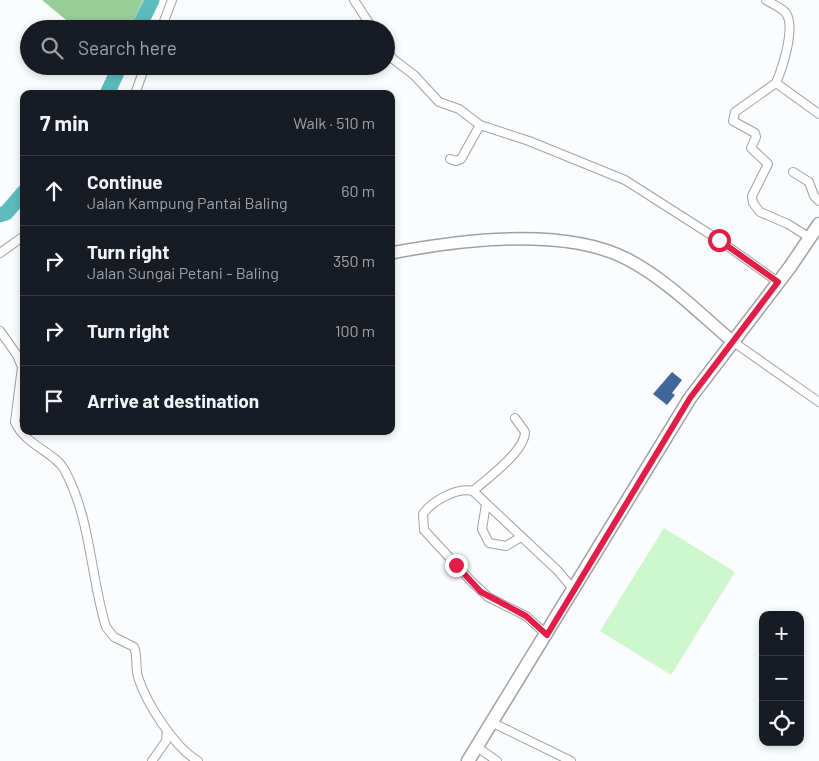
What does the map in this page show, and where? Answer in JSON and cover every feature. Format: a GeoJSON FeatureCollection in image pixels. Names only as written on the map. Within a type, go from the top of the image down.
{"type":"FeatureCollection","features":[{"type":"Feature","properties":{"kind":"main road"},"geometry":{"type":"LineString","coordinates":[[468,761],[547,635],[680,413],[819,224]]}},
{"type":"Feature","properties":{"kind":"street"},"geometry":{"type":"LineString","coordinates":[[164,20],[172,0]]}},
{"type":"Feature","properties":{"kind":"street"},"geometry":{"type":"LineString","coordinates":[[354,0],[367,20]]}},
{"type":"Feature","properties":{"kind":"street"},"geometry":{"type":"LineString","coordinates":[[766,0],[785,12],[789,19],[787,48],[776,83],[741,107],[733,116],[733,121],[755,133],[756,137],[751,148],[767,162],[766,169],[752,196],[756,208],[760,212],[788,224],[810,238]]}},
{"type":"Feature","properties":{"kind":"street"},"geometry":{"type":"LineString","coordinates":[[395,60],[414,75],[440,102],[459,109],[480,125],[529,141],[625,180],[719,240],[778,282]]}},
{"type":"Feature","properties":{"kind":"street"},"geometry":{"type":"LineString","coordinates":[[136,90],[142,75]]}},
{"type":"Feature","properties":{"kind":"street"},"geometry":{"type":"LineString","coordinates":[[776,83],[819,114]]}},
{"type":"Feature","properties":{"kind":"street"},"geometry":{"type":"LineString","coordinates":[[450,159],[456,161],[461,159],[480,125]]}},
{"type":"Feature","properties":{"kind":"street"},"geometry":{"type":"LineString","coordinates":[[793,172],[809,182],[814,196],[819,201]]}},
{"type":"Feature","properties":{"kind":"street"},"geometry":{"type":"LineString","coordinates":[[0,253],[20,239]]}},
{"type":"Feature","properties":{"kind":"street"},"geometry":{"type":"LineString","coordinates":[[395,252],[493,239],[568,243],[604,250],[627,259],[649,272],[732,341],[819,402]]}},
{"type":"Feature","properties":{"kind":"street"},"geometry":{"type":"LineString","coordinates":[[0,331],[20,362]]}},
{"type":"Feature","properties":{"kind":"street"},"geometry":{"type":"LineString","coordinates":[[20,381],[15,416],[20,432]]}},
{"type":"Feature","properties":{"kind":"street"},"geometry":{"type":"LineString","coordinates":[[515,418],[525,432],[522,444],[496,471],[473,490],[459,491],[431,506],[423,514],[424,530],[481,592],[526,616],[547,635]]}},
{"type":"Feature","properties":{"kind":"street"},"geometry":{"type":"LineString","coordinates":[[24,435],[63,467],[86,529],[106,627],[114,637],[134,647],[140,682],[168,731],[190,756],[198,761]]}},
{"type":"Feature","properties":{"kind":"street"},"geometry":{"type":"LineString","coordinates":[[473,490],[521,538],[558,571],[574,590]]}},
{"type":"Feature","properties":{"kind":"street"},"geometry":{"type":"LineString","coordinates":[[486,504],[482,529],[489,543],[506,546],[521,538]]}},
{"type":"Feature","properties":{"kind":"street"},"geometry":{"type":"LineString","coordinates":[[492,723],[571,761]]}},
{"type":"Feature","properties":{"kind":"street"},"geometry":{"type":"LineString","coordinates":[[152,761],[166,741],[168,731]]}},
{"type":"Feature","properties":{"kind":"street"},"geometry":{"type":"LineString","coordinates":[[477,747],[497,761]]}},
{"type":"Feature","properties":{"kind":"green space"},"geometry":{"type":"Polygon","coordinates":[[[42,0],[143,0],[134,20],[66,20],[42,0]]]}},
{"type":"Feature","properties":{"kind":"green space"},"geometry":{"type":"Polygon","coordinates":[[[664,528],[735,572],[671,675],[600,631],[664,528]]]}},
{"type":"Feature","properties":{"kind":"building"},"geometry":{"type":"Polygon","coordinates":[[[672,372],[682,380],[672,393],[675,395],[667,405],[653,394],[672,372]]]}},
{"type":"Feature","properties":{"kind":"waterway"},"geometry":{"type":"LineString","coordinates":[[142,20],[152,0]]}},
{"type":"Feature","properties":{"kind":"waterway"},"geometry":{"type":"LineString","coordinates":[[109,90],[116,75]]}},
{"type":"Feature","properties":{"kind":"waterway"},"geometry":{"type":"LineString","coordinates":[[0,215],[6,213],[20,197]]}},
{"type":"Feature","properties":{"kind":"route"},"geometry":{"type":"LineString","coordinates":[[456,565],[481,592],[526,616],[547,635],[690,398],[778,282],[719,240]]}}]}
